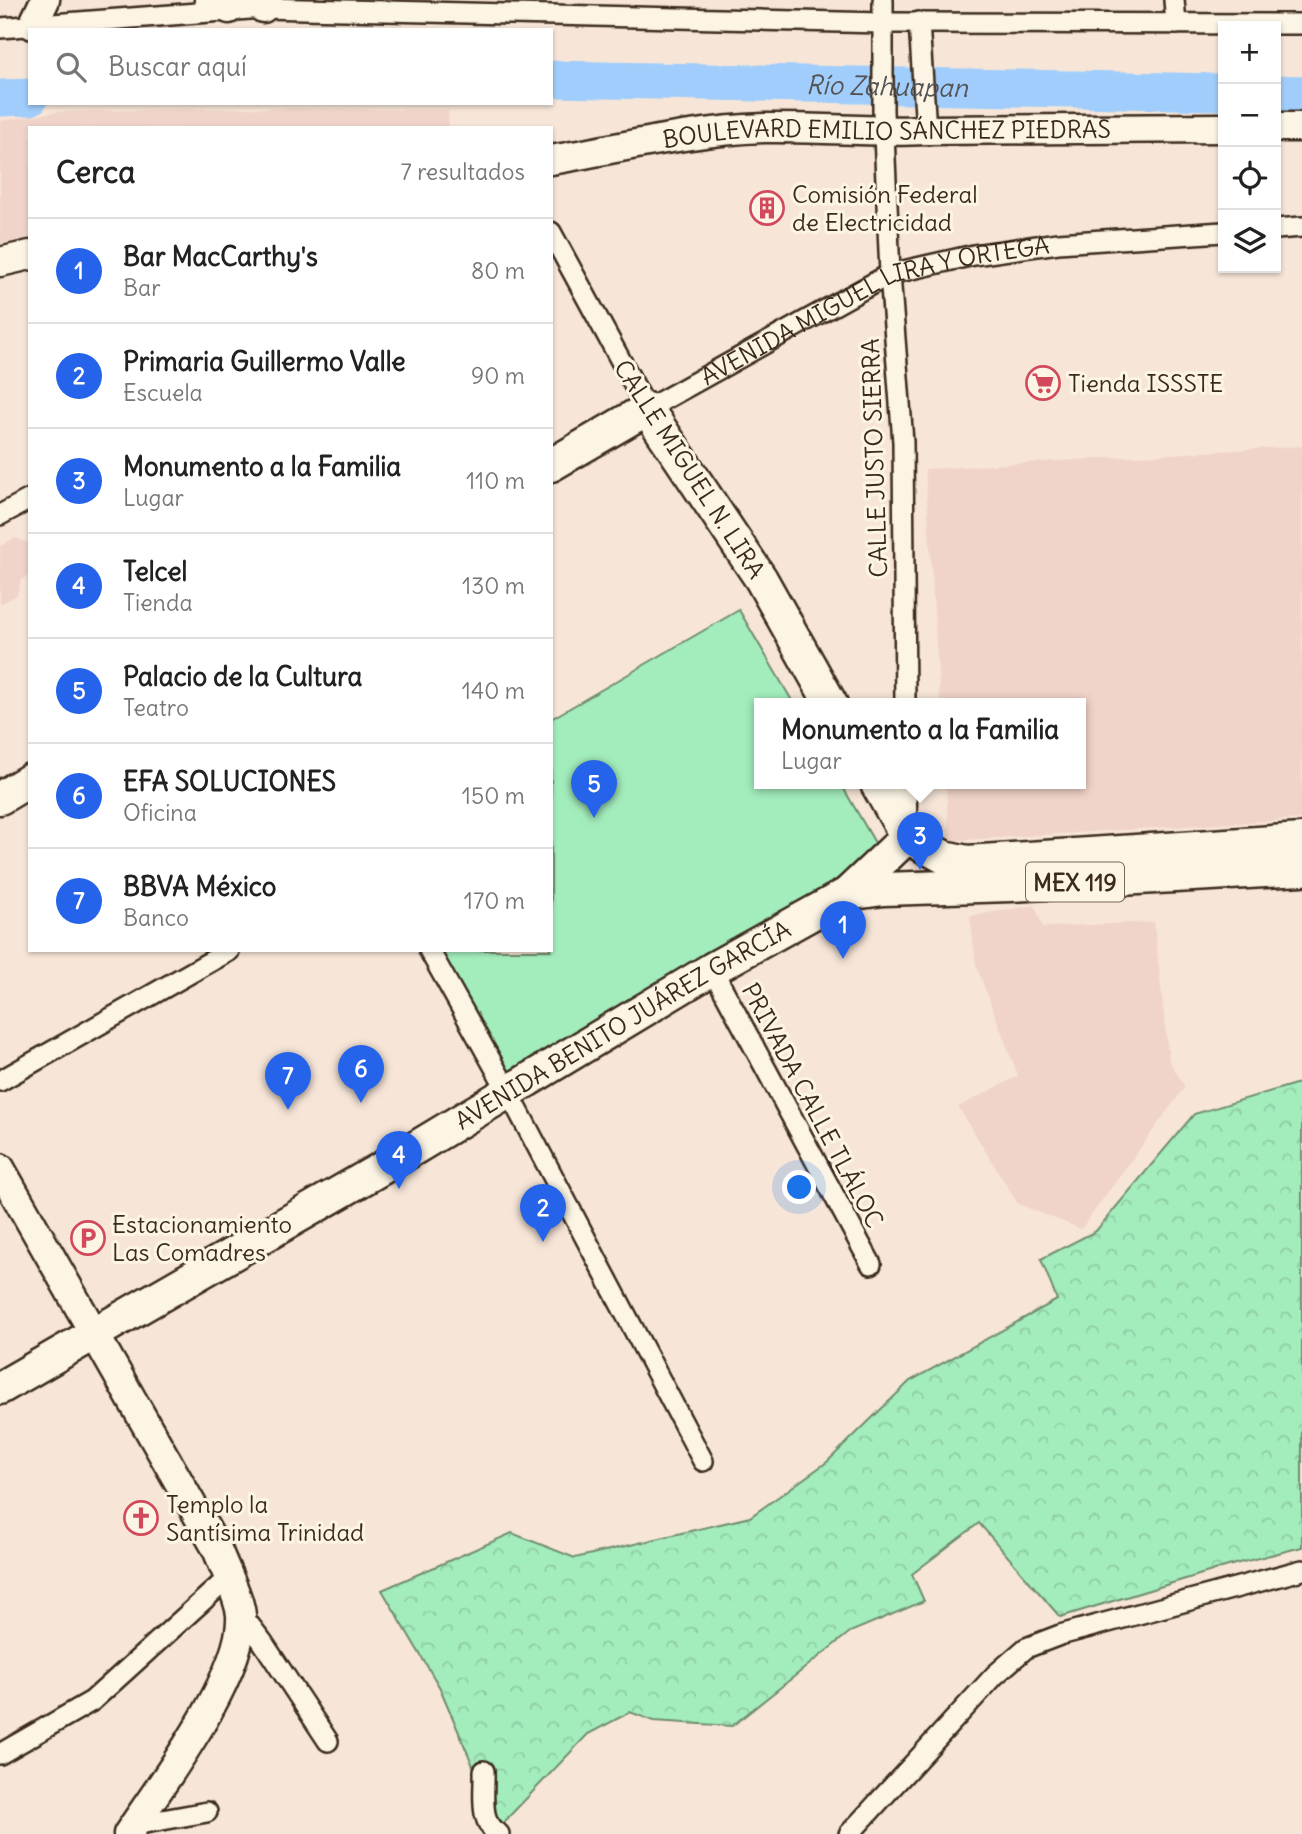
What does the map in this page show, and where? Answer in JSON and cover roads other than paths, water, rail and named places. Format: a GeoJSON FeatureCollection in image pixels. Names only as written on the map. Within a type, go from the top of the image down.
{"type":"FeatureCollection","features":[{"type":"Feature","properties":{"kind":"main road","name":"AVENIDA MIGUEL LIRA Y ORTEGA"},"geometry":{"type":"LineString","coordinates":[[553,464],[647,409]]}},
{"type":"Feature","properties":{"kind":"main road","name":"CALLE MIGUEL N. LIRA"},"geometry":{"type":"LineString","coordinates":[[647,409],[761,579],[828,698]]}},
{"type":"Feature","properties":{"kind":"main road"},"geometry":{"type":"LineString","coordinates":[[0,798],[28,781]]}},
{"type":"Feature","properties":{"kind":"main road"},"geometry":{"type":"LineString","coordinates":[[880,789],[907,837]]}},
{"type":"Feature","properties":{"kind":"main road","name":"MEX 119"},"geometry":{"type":"LineString","coordinates":[[907,837],[944,857],[967,862],[1302,841]]}},
{"type":"Feature","properties":{"kind":"main road","name":"AVENIDA BENITO JUÁREZ GARCÍA"},"geometry":{"type":"LineString","coordinates":[[0,1388],[383,1168],[712,969],[847,894],[907,837]]}},
{"type":"Feature","properties":{"kind":"main road","name":"MEX 119"},"geometry":{"type":"LineString","coordinates":[[847,894],[883,888],[1011,885],[1302,869]]}},
{"type":"Feature","properties":{"kind":"street"},"geometry":{"type":"LineString","coordinates":[[33,25],[45,0]]}},
{"type":"Feature","properties":{"kind":"street","name":"CALLE JUSTO SIERRA"},"geometry":{"type":"LineString","coordinates":[[883,0],[884,122],[890,274],[903,442],[905,698]]}},
{"type":"Feature","properties":{"kind":"street"},"geometry":{"type":"LineString","coordinates":[[1174,0],[1176,24]]}},
{"type":"Feature","properties":{"kind":"street"},"geometry":{"type":"LineString","coordinates":[[0,29],[219,4],[466,7],[883,33],[919,22],[1302,24]]}},
{"type":"Feature","properties":{"kind":"street"},"geometry":{"type":"LineString","coordinates":[[919,22],[925,118]]}},
{"type":"Feature","properties":{"kind":"street","name":"BOULEVARD EMILIO SÁNCHEZ PIEDRAS"},"geometry":{"type":"LineString","coordinates":[[553,160],[673,138],[763,128],[925,118],[1218,128]]}},
{"type":"Feature","properties":{"kind":"street"},"geometry":{"type":"LineString","coordinates":[[1281,127],[1302,127]]}},
{"type":"Feature","properties":{"kind":"street"},"geometry":{"type":"LineString","coordinates":[[1281,229],[1302,227]]}},
{"type":"Feature","properties":{"kind":"street","name":"AVENIDA MIGUEL LIRA Y ORTEGA"},"geometry":{"type":"LineString","coordinates":[[647,409],[890,274],[974,255],[1058,243],[1218,232]]}},
{"type":"Feature","properties":{"kind":"street","name":"CALLE MIGUEL N. LIRA"},"geometry":{"type":"LineString","coordinates":[[553,236],[647,409]]}},
{"type":"Feature","properties":{"kind":"street"},"geometry":{"type":"LineString","coordinates":[[0,515],[28,500]]}},
{"type":"Feature","properties":{"kind":"street"},"geometry":{"type":"LineString","coordinates":[[906,789],[907,837]]}},
{"type":"Feature","properties":{"kind":"street"},"geometry":{"type":"LineString","coordinates":[[0,1081],[227,952]]}},
{"type":"Feature","properties":{"kind":"street"},"geometry":{"type":"LineString","coordinates":[[430,952],[509,1093],[703,1461]]}},
{"type":"Feature","properties":{"kind":"street","name":"PRIVADA CALLE TLÁLOC"},"geometry":{"type":"LineString","coordinates":[[712,969],[871,1264]]}},
{"type":"Feature","properties":{"kind":"street"},"geometry":{"type":"LineString","coordinates":[[0,1168],[216,1549],[241,1614],[328,1741]]}},
{"type":"Feature","properties":{"kind":"street"},"geometry":{"type":"LineString","coordinates":[[849,1834],[995,1675],[1026,1648],[1060,1635],[1302,1570]]}},
{"type":"Feature","properties":{"kind":"street"},"geometry":{"type":"LineString","coordinates":[[0,1754],[92,1701],[229,1577]]}},
{"type":"Feature","properties":{"kind":"street"},"geometry":{"type":"LineString","coordinates":[[131,1830],[213,1703],[238,1647],[241,1614]]}},
{"type":"Feature","properties":{"kind":"street"},"geometry":{"type":"LineString","coordinates":[[484,1771],[485,1819],[493,1831],[499,1834]]}},
{"type":"Feature","properties":{"kind":"street"},"geometry":{"type":"LineString","coordinates":[[131,1830],[207,1812]]}},
{"type":"Feature","properties":{"kind":"waterway","name":"Río Zahuapan"},"geometry":{"type":"LineString","coordinates":[[553,79],[1218,92]]}},
{"type":"Feature","properties":{"kind":"waterway","name":"Río Zahuapan"},"geometry":{"type":"LineString","coordinates":[[1281,93],[1302,94]]}},
{"type":"Feature","properties":{"kind":"waterway","name":"Río Zahuapan"},"geometry":{"type":"LineString","coordinates":[[0,98],[28,97]]}},
{"type":"Feature","properties":{"kind":"place","name":"Comisión Federal de Electricidad"},"geometry":{"type":"Point","coordinates":[767,208]}},
{"type":"Feature","properties":{"kind":"place","name":"Tienda ISSSTE"},"geometry":{"type":"Point","coordinates":[1043,383]}},
{"type":"Feature","properties":{"kind":"place","name":"Palacio de la Cultura"},"geometry":{"type":"Point","coordinates":[594,818]}},
{"type":"Feature","properties":{"kind":"place","name":"Monumento a la Familia"},"geometry":{"type":"Point","coordinates":[920,870]}},
{"type":"Feature","properties":{"kind":"place","name":"Bar MacCarthy's"},"geometry":{"type":"Point","coordinates":[843,959]}},
{"type":"Feature","properties":{"kind":"place","name":"EFA SOLUCIONES"},"geometry":{"type":"Point","coordinates":[361,1103]}},
{"type":"Feature","properties":{"kind":"place","name":"BBVA México"},"geometry":{"type":"Point","coordinates":[288,1110]}},
{"type":"Feature","properties":{"kind":"place","name":"Telcel"},"geometry":{"type":"Point","coordinates":[399,1189]}},
{"type":"Feature","properties":{"kind":"place","name":"Estacionamiento Las Comadres"},"geometry":{"type":"Point","coordinates":[88,1238]}},
{"type":"Feature","properties":{"kind":"place","name":"Primaria Guillermo Valle"},"geometry":{"type":"Point","coordinates":[543,1242]}},
{"type":"Feature","properties":{"kind":"place","name":"Templo la Santísima Trinidad"},"geometry":{"type":"Point","coordinates":[141,1518]}}]}
